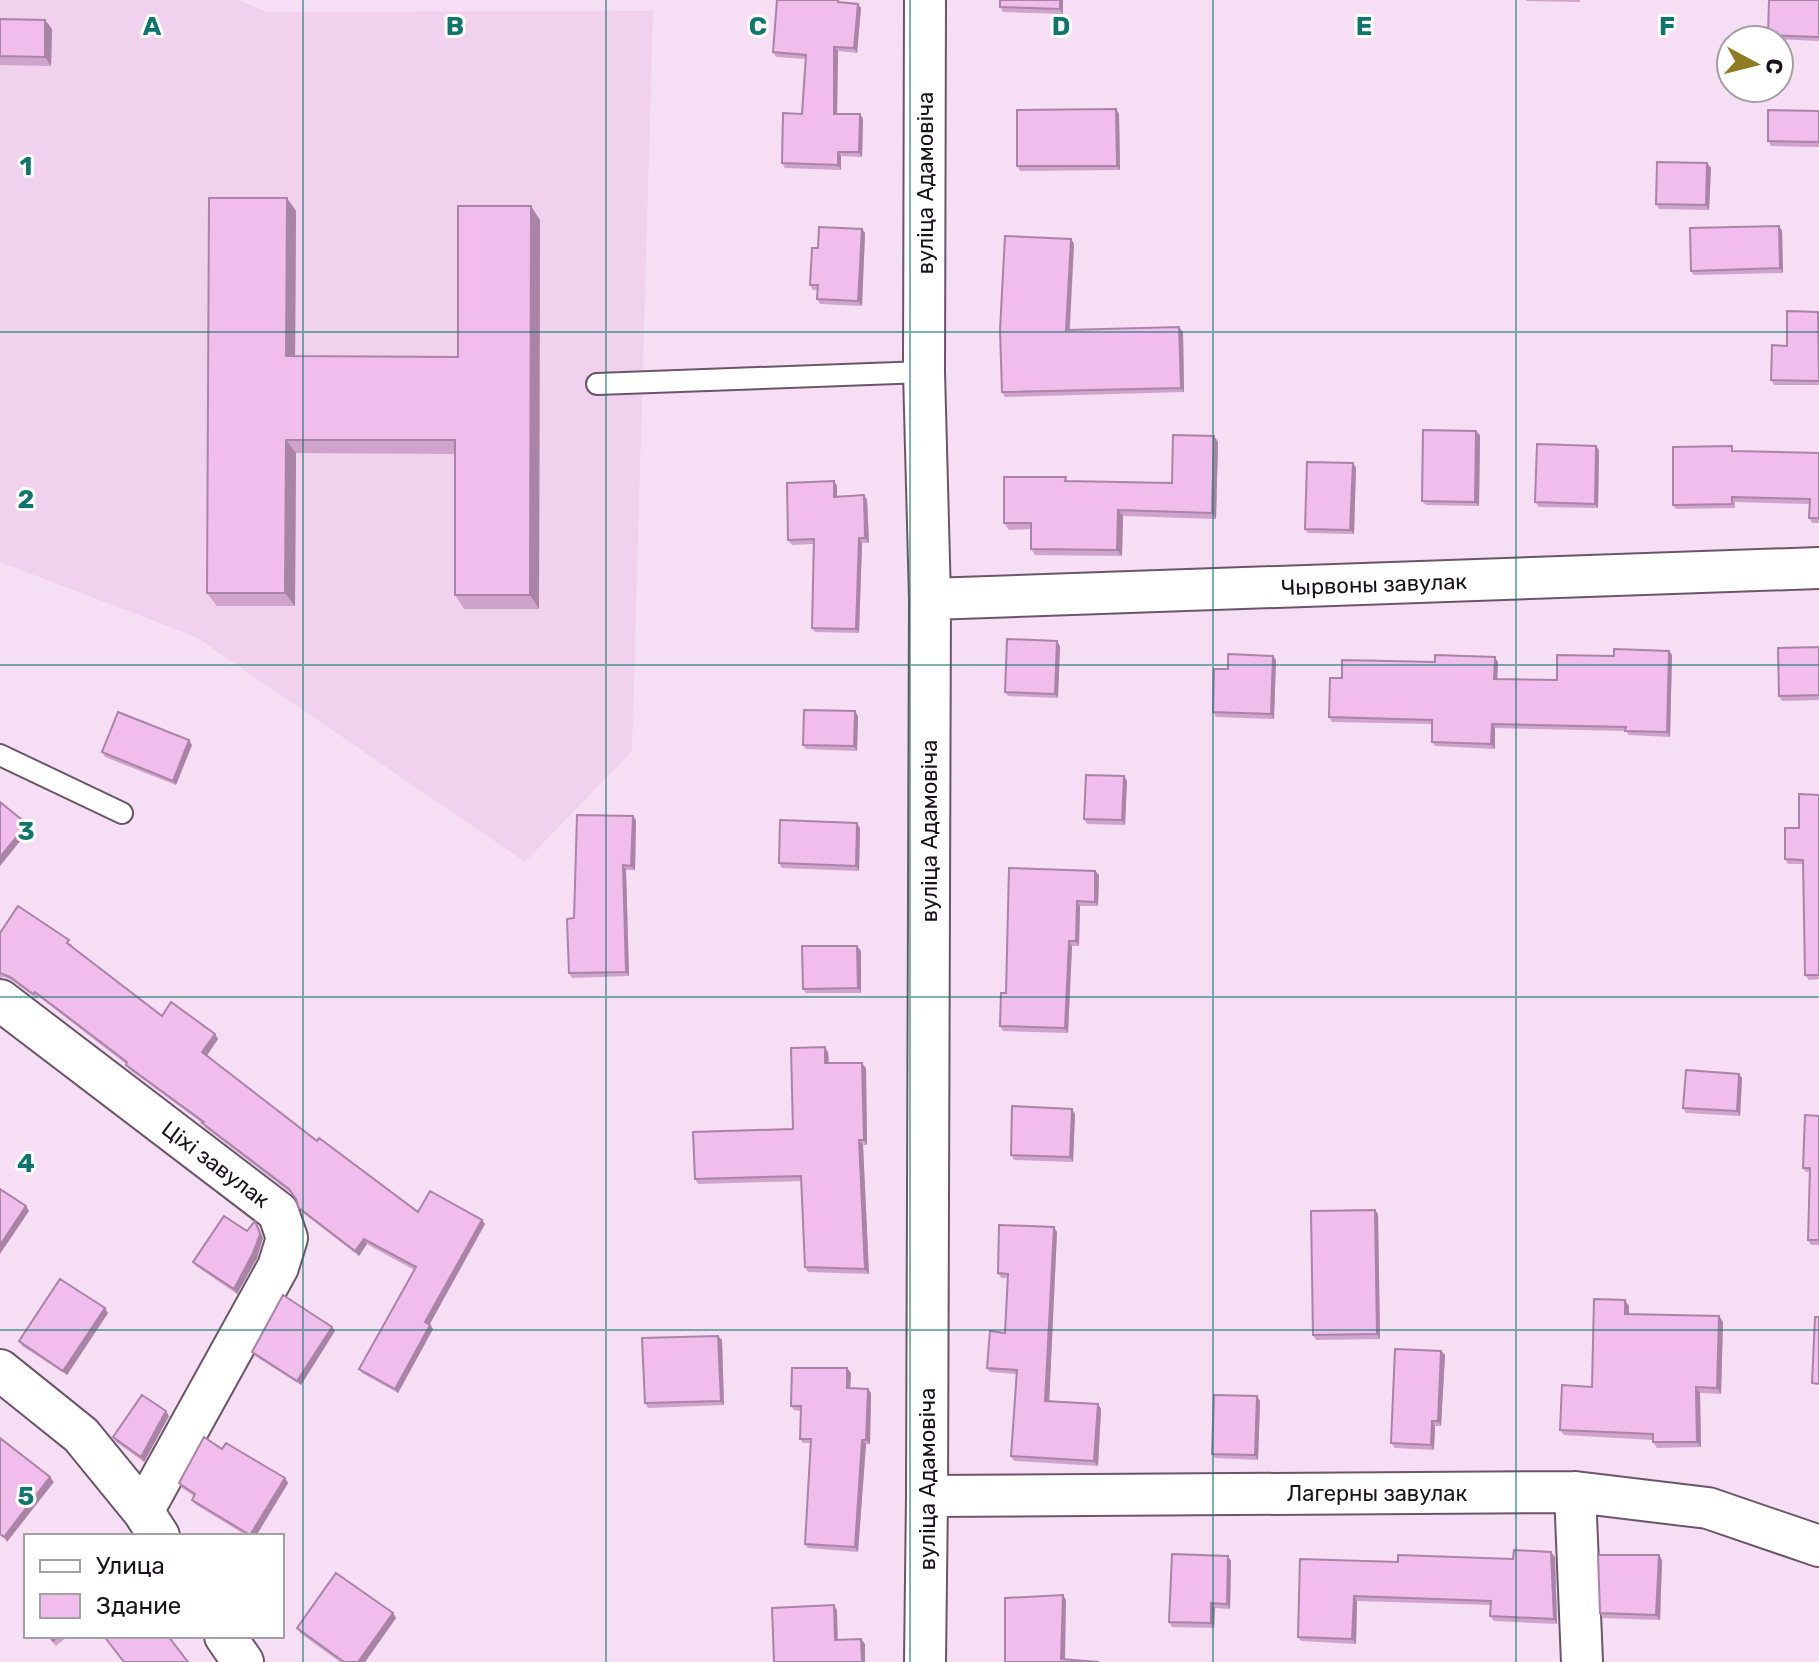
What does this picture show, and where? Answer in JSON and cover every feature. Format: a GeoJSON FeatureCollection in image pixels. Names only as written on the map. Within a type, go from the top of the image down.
{"type":"FeatureCollection","features":[{"type":"Feature","properties":{"kind":"street","name":"вуліца Адамовіча"},"geometry":{"type":"LineString","coordinates":[[925,0],[924,372],[930,599],[925,1662]]}},
{"type":"Feature","properties":{"kind":"street","name":"Чырвоны завулак"},"geometry":{"type":"LineString","coordinates":[[930,599],[1819,568]]}},
{"type":"Feature","properties":{"kind":"street","name":"Ціхі завулак"},"geometry":{"type":"LineString","coordinates":[[0,1000],[278,1212],[287,1238],[278,1267],[151,1524]]}},
{"type":"Feature","properties":{"kind":"street"},"geometry":{"type":"LineString","coordinates":[[0,1370],[81,1435],[151,1524]]}},
{"type":"Feature","properties":{"kind":"street","name":"Лагерны завулак"},"geometry":{"type":"LineString","coordinates":[[927,1496],[1575,1492],[1708,1508],[1819,1546]]}},
{"type":"Feature","properties":{"kind":"street"},"geometry":{"type":"LineString","coordinates":[[1575,1492],[1582,1662]]}},
{"type":"Feature","properties":{"kind":"street"},"geometry":{"type":"LineString","coordinates":[[226,1638],[243,1662]]}},
{"type":"Feature","properties":{"kind":"lane"},"geometry":{"type":"LineString","coordinates":[[597,384],[924,372]]}},
{"type":"Feature","properties":{"kind":"lane"},"geometry":{"type":"LineString","coordinates":[[0,755],[122,813]]}},
{"type":"Feature","properties":{"kind":"shaded area"},"geometry":{"type":"Polygon","coordinates":[[[0,0],[237,0],[268,12],[653,11],[632,751],[525,862],[196,637],[0,562],[0,0]]]}},
{"type":"Feature","properties":{"kind":"building"},"geometry":{"type":"Polygon","coordinates":[[[777,0],[838,0],[858,4],[854,48],[834,47],[834,114],[860,114],[859,152],[838,152],[838,165],[782,163],[783,113],[802,114],[806,55],[773,52],[777,0]]]}},
{"type":"Feature","properties":{"kind":"building"},"geometry":{"type":"Polygon","coordinates":[[[1000,0],[1060,0],[1060,9],[1000,7],[1000,0]]]}},
{"type":"Feature","properties":{"kind":"building"},"geometry":{"type":"Polygon","coordinates":[[[1769,0],[1819,0],[1819,37],[1795,36],[1795,24],[1768,24],[1769,0]]]}},
{"type":"Feature","properties":{"kind":"building"},"geometry":{"type":"Polygon","coordinates":[[[0,19],[45,20],[45,57],[0,56],[0,19]]]}},
{"type":"Feature","properties":{"kind":"building"},"geometry":{"type":"Polygon","coordinates":[[[1116,109],[1117,166],[1017,166],[1017,110],[1116,109]]]}},
{"type":"Feature","properties":{"kind":"building"},"geometry":{"type":"Polygon","coordinates":[[[1768,110],[1819,111],[1819,142],[1768,141],[1768,110]]]}},
{"type":"Feature","properties":{"kind":"building"},"geometry":{"type":"Polygon","coordinates":[[[1657,162],[1707,163],[1706,205],[1656,204],[1657,162]]]}},
{"type":"Feature","properties":{"kind":"building"},"geometry":{"type":"Polygon","coordinates":[[[209,198],[287,198],[286,356],[458,357],[458,206],[531,206],[530,595],[455,595],[455,440],[286,440],[285,593],[207,593],[209,198]]]}},
{"type":"Feature","properties":{"kind":"building"},"geometry":{"type":"Polygon","coordinates":[[[1779,226],[1780,268],[1691,271],[1690,228],[1779,226]]]}},
{"type":"Feature","properties":{"kind":"building"},"geometry":{"type":"Polygon","coordinates":[[[819,227],[862,229],[858,301],[817,299],[818,285],[810,285],[812,248],[818,248],[819,227]]]}},
{"type":"Feature","properties":{"kind":"building"},"geometry":{"type":"Polygon","coordinates":[[[1005,236],[1071,239],[1066,330],[1179,327],[1181,388],[1002,392],[1000,330],[1005,236]]]}},
{"type":"Feature","properties":{"kind":"building"},"geometry":{"type":"Polygon","coordinates":[[[1787,311],[1818,312],[1819,381],[1771,380],[1772,345],[1787,346],[1787,311]]]}},
{"type":"Feature","properties":{"kind":"building"},"geometry":{"type":"Polygon","coordinates":[[[1423,430],[1476,431],[1475,502],[1422,501],[1423,430]]]}},
{"type":"Feature","properties":{"kind":"building"},"geometry":{"type":"Polygon","coordinates":[[[1173,435],[1214,436],[1212,513],[1118,510],[1117,550],[1031,549],[1031,523],[1004,523],[1004,477],[1172,483],[1173,435]]]}},
{"type":"Feature","properties":{"kind":"building"},"geometry":{"type":"Polygon","coordinates":[[[1537,444],[1596,446],[1595,504],[1535,502],[1537,444]]]}},
{"type":"Feature","properties":{"kind":"building"},"geometry":{"type":"Polygon","coordinates":[[[1732,446],[1732,451],[1819,453],[1819,518],[1809,518],[1810,499],[1732,497],[1732,504],[1673,505],[1673,447],[1732,446]]]}},
{"type":"Feature","properties":{"kind":"building"},"geometry":{"type":"Polygon","coordinates":[[[1307,462],[1353,463],[1350,530],[1305,529],[1307,462]]]}},
{"type":"Feature","properties":{"kind":"building"},"geometry":{"type":"Polygon","coordinates":[[[834,481],[834,497],[864,495],[865,538],[859,538],[856,629],[812,628],[814,539],[788,540],[787,483],[834,481]]]}},
{"type":"Feature","properties":{"kind":"building"},"geometry":{"type":"Polygon","coordinates":[[[1007,639],[1057,641],[1055,694],[1005,692],[1007,639]]]}},
{"type":"Feature","properties":{"kind":"building"},"geometry":{"type":"Polygon","coordinates":[[[1819,647],[1819,695],[1779,696],[1778,648],[1819,647]]]}},
{"type":"Feature","properties":{"kind":"building"},"geometry":{"type":"Polygon","coordinates":[[[1614,649],[1669,651],[1667,732],[1625,731],[1626,727],[1492,724],[1491,744],[1432,742],[1432,720],[1329,717],[1330,678],[1342,678],[1342,660],[1435,662],[1435,655],[1495,657],[1494,679],[1557,680],[1557,655],[1614,656],[1614,649]]]}},
{"type":"Feature","properties":{"kind":"building"},"geometry":{"type":"Polygon","coordinates":[[[1228,654],[1273,656],[1271,714],[1213,712],[1214,669],[1228,669],[1228,654]]]}},
{"type":"Feature","properties":{"kind":"building"},"geometry":{"type":"Polygon","coordinates":[[[804,710],[855,711],[854,746],[803,745],[804,710]]]}},
{"type":"Feature","properties":{"kind":"building"},"geometry":{"type":"Polygon","coordinates":[[[118,712],[189,740],[173,781],[102,752],[118,712]]]}},
{"type":"Feature","properties":{"kind":"building"},"geometry":{"type":"Polygon","coordinates":[[[1086,775],[1124,776],[1122,820],[1084,819],[1086,775]]]}},
{"type":"Feature","properties":{"kind":"building"},"geometry":{"type":"Polygon","coordinates":[[[1799,794],[1819,795],[1819,975],[1805,975],[1803,860],[1785,859],[1785,828],[1799,828],[1799,794]]]}},
{"type":"Feature","properties":{"kind":"building"},"geometry":{"type":"Polygon","coordinates":[[[0,802],[27,824],[0,857],[0,802]]]}},
{"type":"Feature","properties":{"kind":"building"},"geometry":{"type":"Polygon","coordinates":[[[577,815],[633,816],[631,866],[623,865],[626,972],[569,973],[567,919],[574,918],[577,815]]]}},
{"type":"Feature","properties":{"kind":"building"},"geometry":{"type":"Polygon","coordinates":[[[780,820],[857,823],[856,866],[779,863],[780,820]]]}},
{"type":"Feature","properties":{"kind":"building"},"geometry":{"type":"Polygon","coordinates":[[[1009,868],[1095,871],[1095,902],[1077,901],[1076,941],[1069,941],[1065,1028],[1000,1026],[1001,993],[1006,993],[1009,868]]]}},
{"type":"Feature","properties":{"kind":"building"},"geometry":{"type":"Polygon","coordinates":[[[18,906],[69,940],[67,943],[162,1016],[171,1002],[215,1034],[202,1052],[317,1141],[319,1138],[418,1212],[430,1191],[482,1220],[425,1322],[430,1325],[395,1389],[359,1369],[416,1267],[364,1239],[355,1251],[299,1208],[289,1189],[204,1122],[35,992],[33,994],[0,973],[0,933],[18,906]]]}},
{"type":"Feature","properties":{"kind":"building"},"geometry":{"type":"Polygon","coordinates":[[[802,946],[857,946],[858,988],[803,989],[802,946]]]}},
{"type":"Feature","properties":{"kind":"building"},"geometry":{"type":"Polygon","coordinates":[[[825,1047],[825,1063],[862,1063],[864,1140],[859,1140],[865,1269],[805,1267],[801,1176],[695,1179],[693,1132],[793,1129],[791,1048],[825,1047]]]}},
{"type":"Feature","properties":{"kind":"building"},"geometry":{"type":"Polygon","coordinates":[[[1686,1070],[1739,1074],[1737,1111],[1683,1108],[1686,1070]]]}},
{"type":"Feature","properties":{"kind":"building"},"geometry":{"type":"Polygon","coordinates":[[[1012,1106],[1072,1109],[1070,1157],[1011,1155],[1012,1106]]]}},
{"type":"Feature","properties":{"kind":"building"},"geometry":{"type":"Polygon","coordinates":[[[1805,1115],[1819,1116],[1819,1240],[1808,1240],[1810,1168],[1803,1168],[1805,1115]]]}},
{"type":"Feature","properties":{"kind":"building"},"geometry":{"type":"Polygon","coordinates":[[[0,1189],[26,1206],[0,1245],[0,1189]]]}},
{"type":"Feature","properties":{"kind":"building"},"geometry":{"type":"Polygon","coordinates":[[[1375,1210],[1377,1334],[1313,1335],[1311,1211],[1375,1210]]]}},
{"type":"Feature","properties":{"kind":"building"},"geometry":{"type":"Polygon","coordinates":[[[224,1216],[247,1231],[255,1221],[260,1234],[234,1289],[193,1262],[224,1216]]]}},
{"type":"Feature","properties":{"kind":"building"},"geometry":{"type":"Polygon","coordinates":[[[999,1225],[1054,1227],[1045,1401],[1098,1404],[1094,1461],[1011,1456],[1017,1370],[987,1368],[990,1331],[1005,1333],[1008,1274],[998,1273],[999,1225]]]}},
{"type":"Feature","properties":{"kind":"building"},"geometry":{"type":"Polygon","coordinates":[[[60,1279],[105,1308],[63,1371],[19,1341],[60,1279]]]}},
{"type":"Feature","properties":{"kind":"building"},"geometry":{"type":"Polygon","coordinates":[[[283,1295],[332,1327],[297,1381],[252,1352],[283,1295]]]}},
{"type":"Feature","properties":{"kind":"building"},"geometry":{"type":"Polygon","coordinates":[[[1594,1299],[1625,1300],[1625,1314],[1719,1316],[1717,1388],[1696,1387],[1697,1442],[1653,1442],[1653,1434],[1560,1430],[1562,1385],[1592,1387],[1594,1299]]]}},
{"type":"Feature","properties":{"kind":"building"},"geometry":{"type":"Polygon","coordinates":[[[1815,1317],[1819,1317],[1819,1384],[1812,1383],[1815,1317]]]}},
{"type":"Feature","properties":{"kind":"building"},"geometry":{"type":"Polygon","coordinates":[[[718,1336],[721,1401],[645,1403],[642,1338],[718,1336]]]}},
{"type":"Feature","properties":{"kind":"building"},"geometry":{"type":"Polygon","coordinates":[[[1395,1349],[1441,1351],[1438,1421],[1432,1421],[1431,1445],[1391,1443],[1395,1349]]]}},
{"type":"Feature","properties":{"kind":"building"},"geometry":{"type":"Polygon","coordinates":[[[792,1368],[847,1368],[847,1388],[868,1389],[855,1547],[805,1544],[811,1439],[800,1439],[801,1406],[791,1406],[792,1368]]]}},
{"type":"Feature","properties":{"kind":"building"},"geometry":{"type":"Polygon","coordinates":[[[142,1395],[166,1411],[141,1457],[113,1437],[142,1395]]]}},
{"type":"Feature","properties":{"kind":"building"},"geometry":{"type":"Polygon","coordinates":[[[1214,1395],[1257,1396],[1255,1455],[1212,1454],[1214,1395]]]}},
{"type":"Feature","properties":{"kind":"building"},"geometry":{"type":"Polygon","coordinates":[[[204,1437],[222,1449],[226,1443],[285,1478],[251,1534],[192,1500],[195,1494],[179,1483],[204,1437]]]}},
{"type":"Feature","properties":{"kind":"building"},"geometry":{"type":"Polygon","coordinates":[[[0,1438],[50,1477],[4,1537],[0,1534],[0,1438]]]}},
{"type":"Feature","properties":{"kind":"building"},"geometry":{"type":"Polygon","coordinates":[[[1514,1550],[1551,1552],[1554,1619],[1490,1616],[1491,1601],[1354,1596],[1352,1639],[1298,1637],[1300,1559],[1398,1562],[1398,1555],[1513,1559],[1514,1550]]]}},
{"type":"Feature","properties":{"kind":"building"},"geometry":{"type":"Polygon","coordinates":[[[1172,1554],[1228,1556],[1227,1604],[1211,1603],[1211,1623],[1169,1622],[1172,1554]]]}},
{"type":"Feature","properties":{"kind":"building"},"geometry":{"type":"Polygon","coordinates":[[[1598,1555],[1659,1555],[1656,1615],[1600,1613],[1598,1555]]]}},
{"type":"Feature","properties":{"kind":"building"},"geometry":{"type":"Polygon","coordinates":[[[336,1573],[393,1613],[358,1662],[344,1662],[297,1628],[336,1573]]]}},
{"type":"Feature","properties":{"kind":"building"},"geometry":{"type":"Polygon","coordinates":[[[1063,1595],[1061,1659],[1099,1662],[1005,1662],[1005,1598],[1063,1595]]]}},
{"type":"Feature","properties":{"kind":"building"},"geometry":{"type":"Polygon","coordinates":[[[834,1605],[835,1640],[861,1639],[862,1662],[774,1662],[772,1608],[834,1605]]]}},
{"type":"Feature","properties":{"kind":"building"},"geometry":{"type":"Polygon","coordinates":[[[106,1638],[170,1638],[188,1662],[124,1662],[106,1638]]]}}]}
